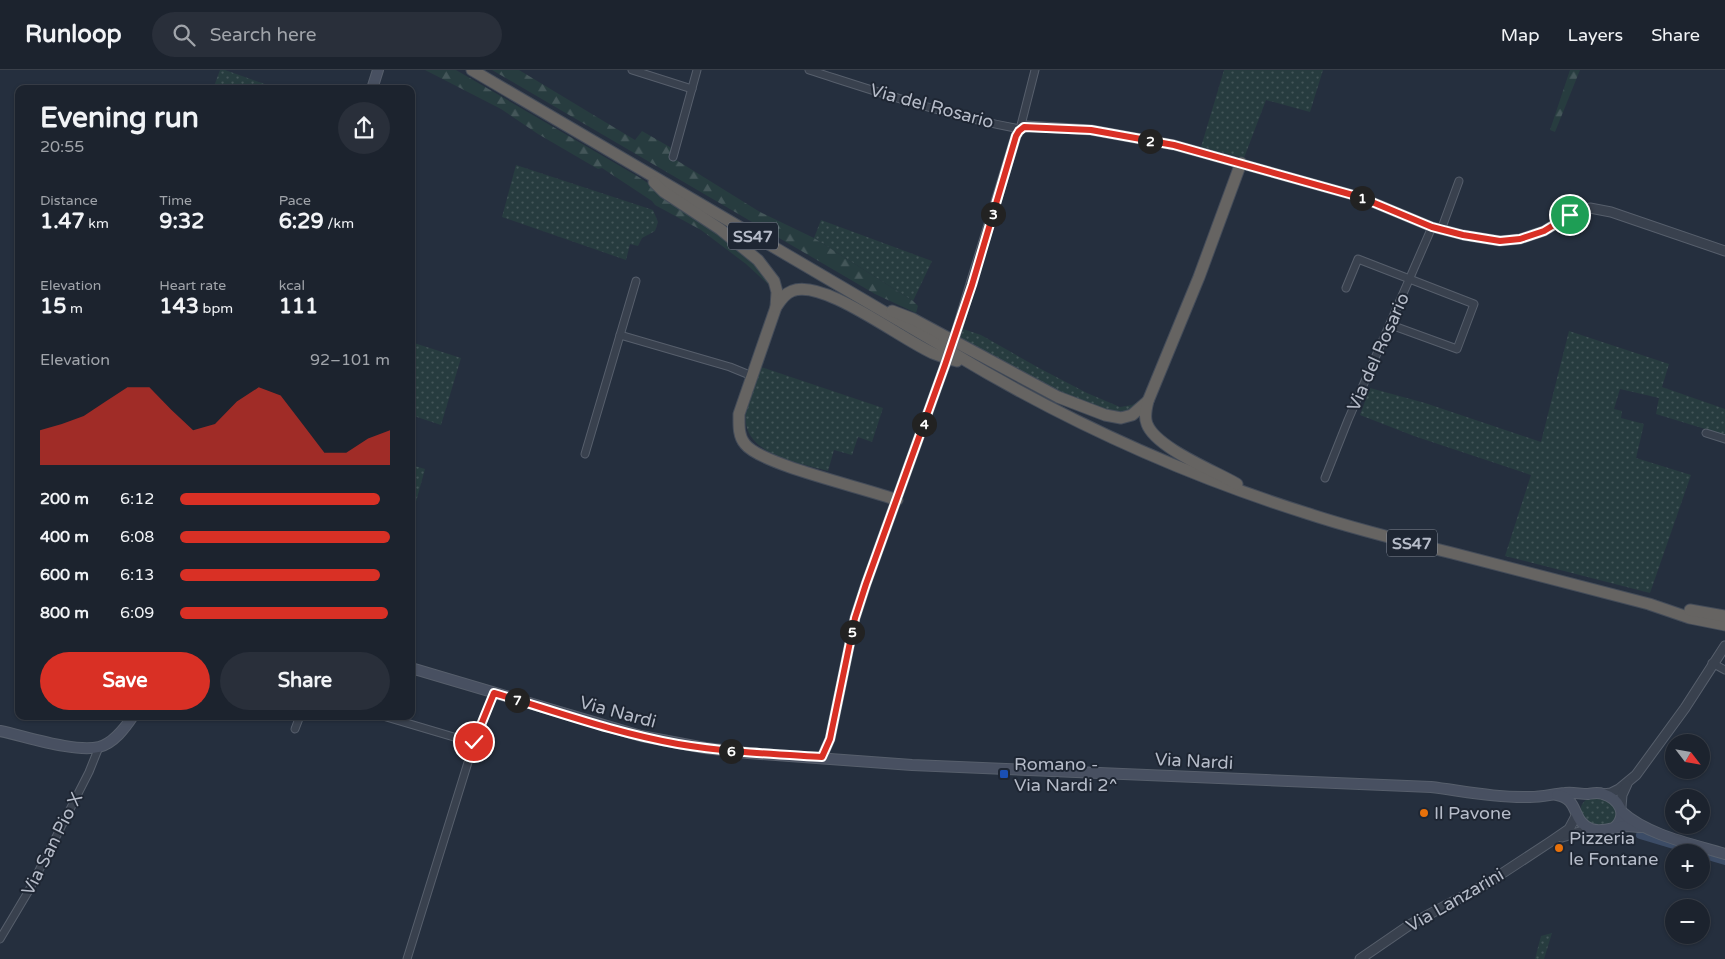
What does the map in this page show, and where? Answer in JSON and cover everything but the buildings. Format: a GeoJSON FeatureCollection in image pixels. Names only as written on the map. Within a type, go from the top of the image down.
{"type":"FeatureCollection","features":[{"type":"Feature","properties":{"kind":"highway","name":"SS47"},"geometry":{"type":"LineString","coordinates":[[472,70],[977,367],[1044,405],[1114,440],[1258,497],[1351,527],[1649,604],[1690,618],[1725,625]]}},
{"type":"Feature","properties":{"kind":"highway"},"geometry":{"type":"LineString","coordinates":[[1241,163],[1199,277],[1148,401],[1145,415],[1147,425],[1153,434],[1164,444],[1258,497]]}},
{"type":"Feature","properties":{"kind":"highway"},"geometry":{"type":"LineString","coordinates":[[643,171],[664,192],[720,229],[758,260],[774,281],[777,292],[776,307],[739,414],[738,428],[744,444],[758,454],[785,465],[897,500]]}},
{"type":"Feature","properties":{"kind":"highway"},"geometry":{"type":"LineString","coordinates":[[776,307],[784,296],[792,291],[820,292],[870,316],[934,354],[977,367]]}},
{"type":"Feature","properties":{"kind":"highway"},"geometry":{"type":"LineString","coordinates":[[864,301],[913,319],[1058,397],[1105,416],[1121,418],[1132,415],[1148,401]]}},
{"type":"Feature","properties":{"kind":"highway","name":"SS47"},"geometry":{"type":"LineString","coordinates":[[1649,604],[1725,616]]}},
{"type":"Feature","properties":{"kind":"main road"},"geometry":{"type":"LineString","coordinates":[[373,85],[378,70]]}},
{"type":"Feature","properties":{"kind":"main road","name":"Via Nardi"},"geometry":{"type":"LineString","coordinates":[[415,669],[641,736],[678,744],[748,753],[978,768],[1431,787],[1532,797],[1571,792],[1587,794],[1596,792],[1603,794]]}},
{"type":"Feature","properties":{"kind":"main road"},"geometry":{"type":"LineString","coordinates":[[0,731],[81,748],[99,747],[112,741],[130,720]]}},
{"type":"Feature","properties":{"kind":"main road"},"geometry":{"type":"LineString","coordinates":[[1553,794],[1564,796],[1572,803],[1580,821],[1590,829],[1604,830],[1644,827]]}},
{"type":"Feature","properties":{"kind":"main road"},"geometry":{"type":"LineString","coordinates":[[1576,814],[1580,799],[1587,794]]}},
{"type":"Feature","properties":{"kind":"main road"},"geometry":{"type":"LineString","coordinates":[[1603,794],[1614,799],[1629,818],[1644,827],[1725,854]]}},
{"type":"Feature","properties":{"kind":"main road"},"geometry":{"type":"LineString","coordinates":[[1614,828],[1620,821],[1621,809]]}},
{"type":"Feature","properties":{"kind":"street"},"geometry":{"type":"LineString","coordinates":[[632,70],[692,89]]}},
{"type":"Feature","properties":{"kind":"street"},"geometry":{"type":"LineString","coordinates":[[673,157],[698,70]]}},
{"type":"Feature","properties":{"kind":"street","name":"Via del Rosario"},"geometry":{"type":"LineString","coordinates":[[809,70],[904,101],[983,122],[1020,129],[1026,126],[1091,130],[1174,145],[1360,197],[1437,229],[1463,235],[1500,241],[1520,239],[1544,231],[1570,215],[1590,208],[1599,208],[1725,251]]}},
{"type":"Feature","properties":{"kind":"street"},"geometry":{"type":"LineString","coordinates":[[822,757],[830,739],[855,618],[972,285],[1016,136],[1020,129],[1035,70]]}},
{"type":"Feature","properties":{"kind":"street"},"geometry":{"type":"LineString","coordinates":[[1437,229],[1459,181]]}},
{"type":"Feature","properties":{"kind":"street","name":"Via del Rosario"},"geometry":{"type":"LineString","coordinates":[[1325,478],[1348,420],[1410,280],[1437,229]]}},
{"type":"Feature","properties":{"kind":"street"},"geometry":{"type":"LineString","coordinates":[[1346,288],[1358,259],[1474,304],[1457,349],[1390,325]]}},
{"type":"Feature","properties":{"kind":"street"},"geometry":{"type":"LineString","coordinates":[[585,454],[636,281]]}},
{"type":"Feature","properties":{"kind":"street"},"geometry":{"type":"LineString","coordinates":[[620,336],[730,367],[752,376]]}},
{"type":"Feature","properties":{"kind":"street"},"geometry":{"type":"LineString","coordinates":[[1706,433],[1725,439]]}},
{"type":"Feature","properties":{"kind":"street"},"geometry":{"type":"LineString","coordinates":[[1621,809],[1622,795],[1631,780],[1654,753],[1725,646]]}},
{"type":"Feature","properties":{"kind":"street"},"geometry":{"type":"LineString","coordinates":[[1712,664],[1725,670]]}},
{"type":"Feature","properties":{"kind":"street"},"geometry":{"type":"LineString","coordinates":[[407,959],[474,742],[494,693]]}},
{"type":"Feature","properties":{"kind":"street"},"geometry":{"type":"LineString","coordinates":[[295,729],[298,720]]}},
{"type":"Feature","properties":{"kind":"street"},"geometry":{"type":"LineString","coordinates":[[397,720],[474,742]]}},
{"type":"Feature","properties":{"kind":"street"},"geometry":{"type":"LineString","coordinates":[[830,739],[833,759]]}},
{"type":"Feature","properties":{"kind":"street","name":"Via San Pio X"},"geometry":{"type":"LineString","coordinates":[[0,939],[32,884],[89,772],[99,747]]}},
{"type":"Feature","properties":{"kind":"street"},"geometry":{"type":"LineString","coordinates":[[1603,794],[1619,790],[1631,780]]}},
{"type":"Feature","properties":{"kind":"street","name":"Via Lanzarini"},"geometry":{"type":"LineString","coordinates":[[1360,959],[1410,924],[1486,884],[1550,842],[1569,829],[1576,814]]}},
{"type":"Feature","properties":{"kind":"street","name":"Via Lanzarini"},"geometry":{"type":"LineString","coordinates":[[1550,842],[1568,834],[1590,829]]}},
{"type":"Feature","properties":{"kind":"green space"},"geometry":{"type":"Polygon","coordinates":[[[220,70],[225,70],[268,85],[214,85],[220,70]]]}},
{"type":"Feature","properties":{"kind":"green space"},"geometry":{"type":"Polygon","coordinates":[[[425,70],[456,70],[637,176],[715,227],[767,271],[771,287],[746,264],[701,230],[655,205],[652,201],[602,168],[598,169],[538,134],[501,109],[425,70]]]}},
{"type":"Feature","properties":{"kind":"green space"},"geometry":{"type":"Polygon","coordinates":[[[492,70],[519,70],[635,140],[642,131],[675,150],[673,158],[760,212],[814,238],[913,301],[918,306],[916,313],[875,294],[492,70]]]}},
{"type":"Feature","properties":{"kind":"green space"},"geometry":{"type":"Polygon","coordinates":[[[1224,70],[1323,70],[1310,112],[1266,100],[1244,158],[1201,147],[1224,70]]]}},
{"type":"Feature","properties":{"kind":"green space"},"geometry":{"type":"Polygon","coordinates":[[[1570,70],[1580,70],[1555,132],[1550,130],[1570,70]]]}},
{"type":"Feature","properties":{"kind":"green space"},"geometry":{"type":"Polygon","coordinates":[[[516,165],[653,210],[658,222],[655,231],[642,238],[638,246],[630,244],[626,260],[502,217],[516,165]]]}},
{"type":"Feature","properties":{"kind":"green space"},"geometry":{"type":"Polygon","coordinates":[[[821,220],[932,261],[913,301],[814,238],[821,220]]]}},
{"type":"Feature","properties":{"kind":"green space"},"geometry":{"type":"Polygon","coordinates":[[[963,329],[981,335],[1087,393],[1120,407],[1132,405],[1141,400],[1151,388],[1134,412],[1115,413],[1063,394],[960,339],[963,329]]]}},
{"type":"Feature","properties":{"kind":"green space"},"geometry":{"type":"Polygon","coordinates":[[[1569,331],[1669,364],[1662,387],[1725,409],[1725,435],[1656,414],[1659,398],[1620,389],[1614,409],[1622,411],[1621,418],[1644,424],[1636,458],[1691,475],[1650,593],[1505,556],[1531,475],[1414,436],[1360,415],[1370,388],[1425,403],[1541,442],[1569,331]]]}},
{"type":"Feature","properties":{"kind":"green space"},"geometry":{"type":"Polygon","coordinates":[[[415,343],[461,358],[441,425],[415,416],[415,343]]]}},
{"type":"Feature","properties":{"kind":"green space"},"geometry":{"type":"Polygon","coordinates":[[[761,367],[883,408],[872,442],[858,437],[852,455],[834,450],[828,471],[773,454],[761,447],[752,438],[747,426],[746,412],[750,395],[761,367]]]}},
{"type":"Feature","properties":{"kind":"green space"},"geometry":{"type":"Polygon","coordinates":[[[415,466],[425,469],[415,505],[415,466]]]}},
{"type":"Feature","properties":{"kind":"green space"},"geometry":{"type":"Polygon","coordinates":[[[1596,797],[1604,799],[1615,808],[1618,815],[1612,824],[1593,824],[1586,820],[1580,811],[1583,802],[1596,797]]]}},
{"type":"Feature","properties":{"kind":"green space"},"geometry":{"type":"Polygon","coordinates":[[[1552,933],[1544,959],[1535,959],[1541,936],[1552,933]]]}},
{"type":"Feature","properties":{"kind":"waterway"},"geometry":{"type":"LineString","coordinates":[[1640,835],[1670,844]]}},
{"type":"Feature","properties":{"kind":"waterway"},"geometry":{"type":"LineString","coordinates":[[1710,857],[1725,861]]}},
{"type":"Feature","properties":{"kind":"place","name":"Romano - Via Nardi 2^"},"geometry":{"type":"Point","coordinates":[1004,774]}},
{"type":"Feature","properties":{"kind":"place","name":"Il Pavone"},"geometry":{"type":"Point","coordinates":[1424,813]}},
{"type":"Feature","properties":{"kind":"place","name":"Pizzeria le Fontane"},"geometry":{"type":"Point","coordinates":[1559,848]}},
{"type":"Feature","properties":{"kind":"route"},"geometry":{"type":"LineString","coordinates":[[474,742],[494,693],[602,726],[678,744],[748,753],[822,757],[830,739],[855,618],[972,285],[1016,136],[1020,129],[1026,126],[1091,130],[1174,145],[1360,197],[1432,227],[1463,235],[1500,241],[1520,239],[1544,231],[1570,215]]}}]}
